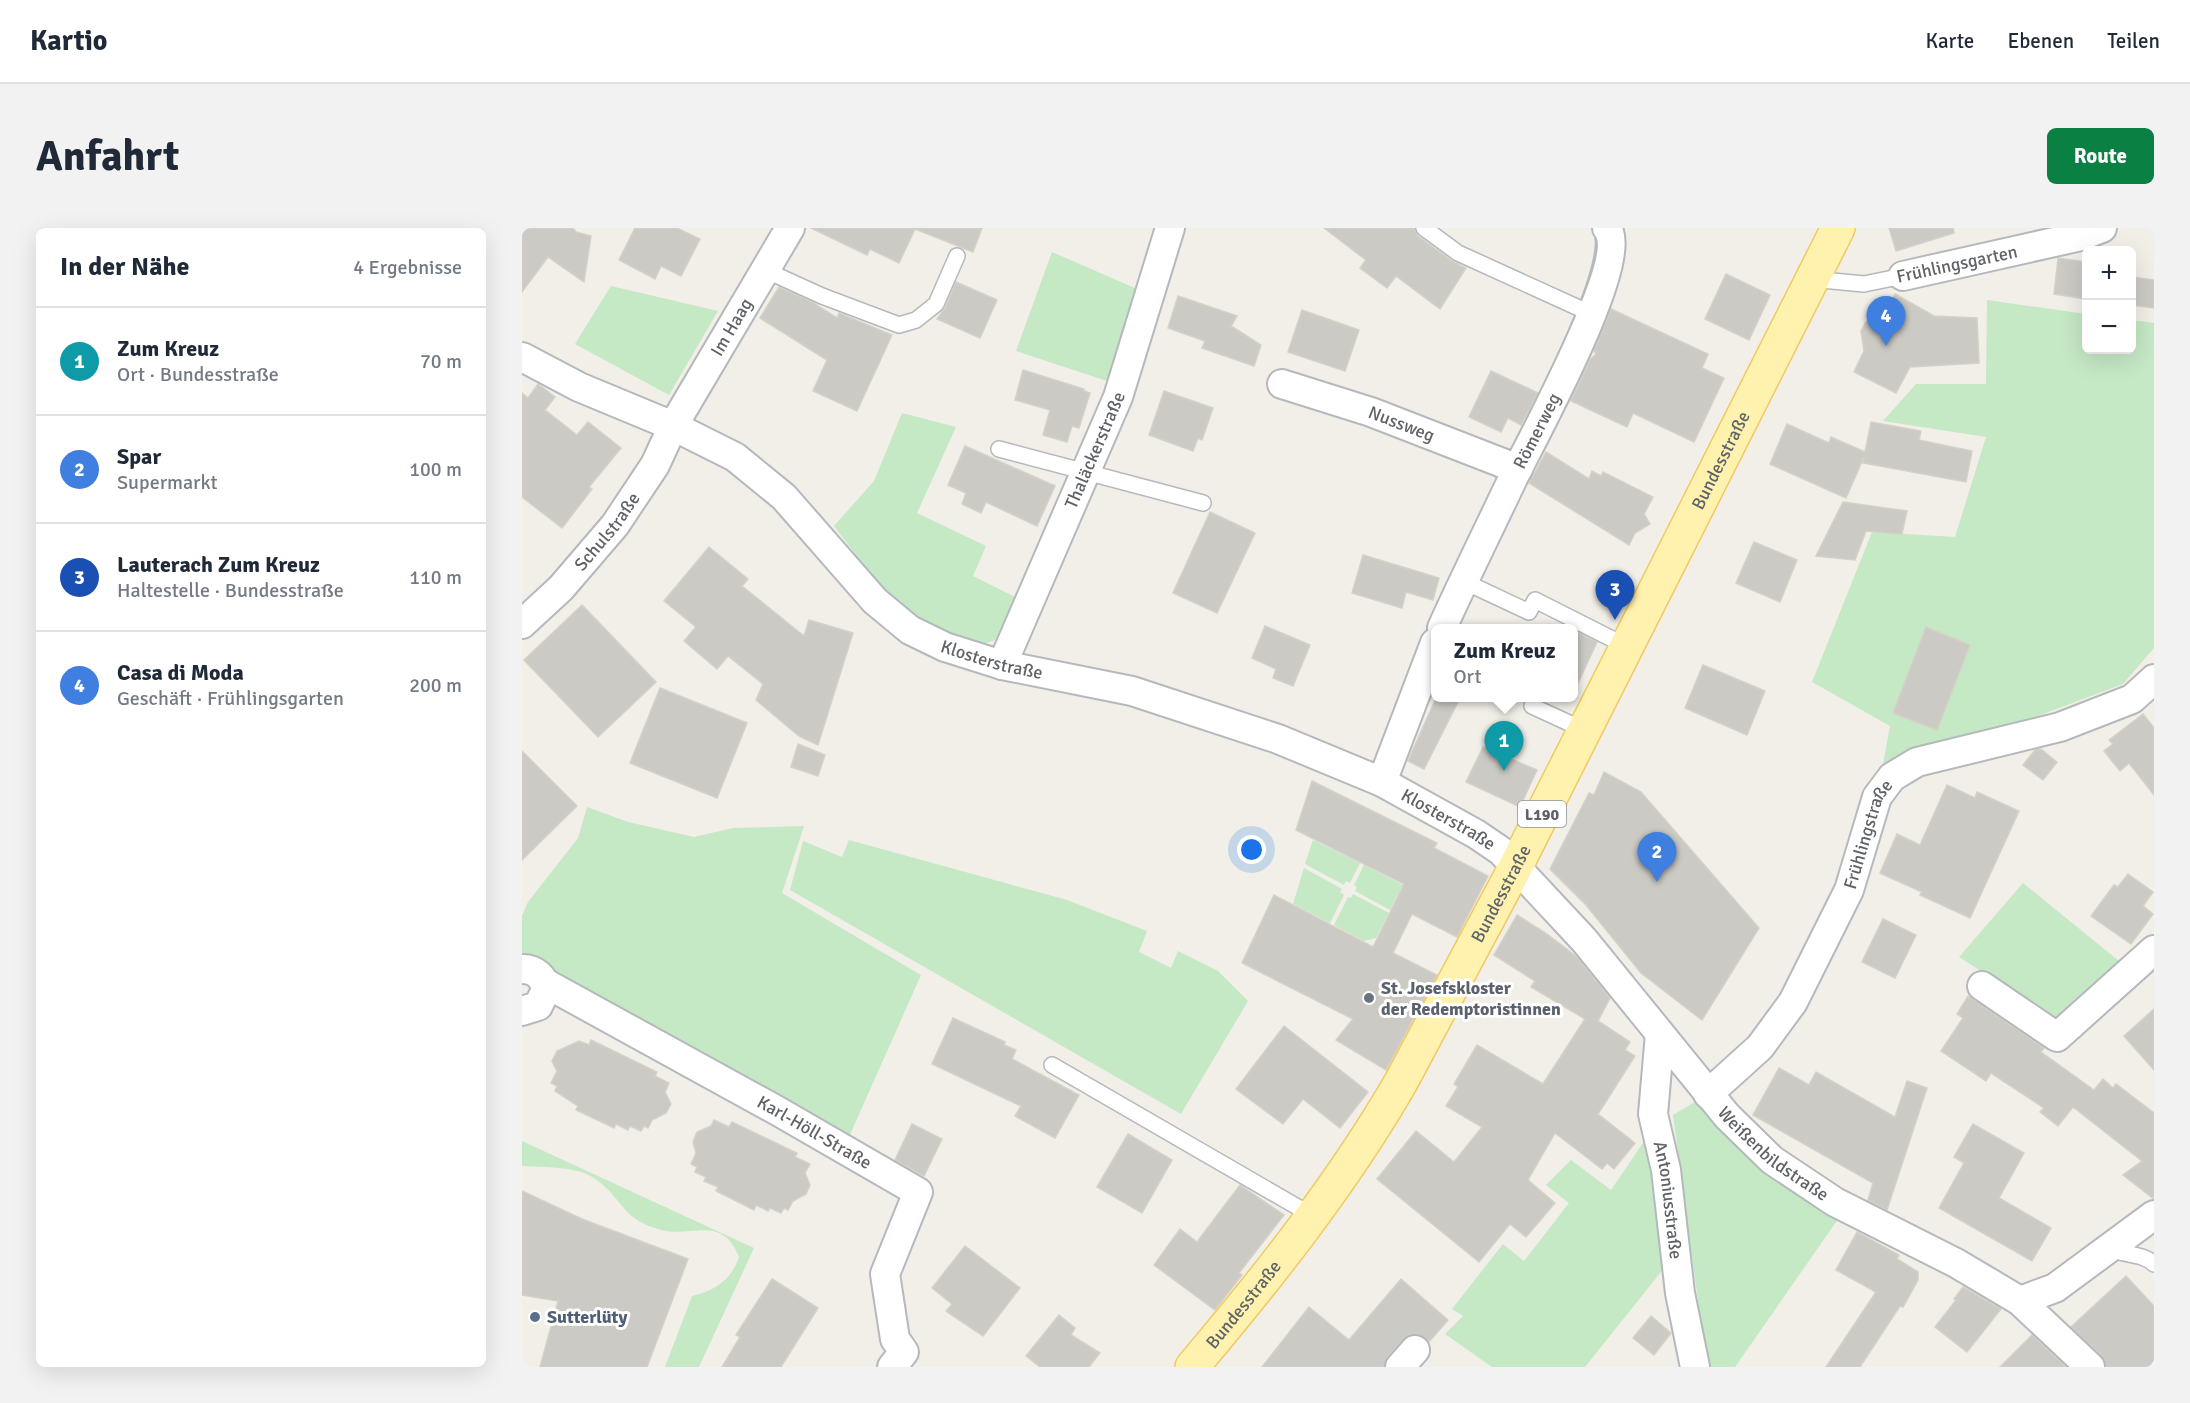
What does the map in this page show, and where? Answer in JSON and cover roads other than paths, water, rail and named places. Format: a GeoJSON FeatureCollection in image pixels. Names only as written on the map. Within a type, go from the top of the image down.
{"type":"FeatureCollection","features":[{"type":"Feature","properties":{"kind":"main road","name":"Bundesstraße"},"geometry":{"type":"LineString","coordinates":[[1192,1367],[1270,1274],[1313,1215],[1396,1090],[1454,986],[1515,868],[1838,228]]}},
{"type":"Feature","properties":{"kind":"street","name":"Im Haag"},"geometry":{"type":"LineString","coordinates":[[673,426],[790,228]]}},
{"type":"Feature","properties":{"kind":"street","name":"Thaläckerstraße"},"geometry":{"type":"LineString","coordinates":[[1002,665],[1118,397],[1170,228]]}},
{"type":"Feature","properties":{"kind":"street","name":"Römerweg"},"geometry":{"type":"LineString","coordinates":[[1444,624],[1463,580],[1557,396],[1592,314],[1610,256],[1610,232],[1607,228]]}},
{"type":"Feature","properties":{"kind":"street","name":"Frühlingsgarten"},"geometry":{"type":"LineString","coordinates":[[1903,276],[2081,236],[2102,228]]}},
{"type":"Feature","properties":{"kind":"street","name":"Klosterstraße"},"geometry":{"type":"LineString","coordinates":[[522,357],[579,387],[673,426],[735,457],[784,496],[875,601],[910,630],[945,647],[1002,665],[1131,690],[1278,739],[1382,782],[1476,834],[1501,851],[1515,868]]}},
{"type":"Feature","properties":{"kind":"street","name":"Nussweg"},"geometry":{"type":"LineString","coordinates":[[1282,384],[1371,412],[1518,470]]}},
{"type":"Feature","properties":{"kind":"street","name":"Schulstraße"},"geometry":{"type":"LineString","coordinates":[[522,624],[561,588],[615,525],[655,465],[673,426]]}},
{"type":"Feature","properties":{"kind":"street"},"geometry":{"type":"LineString","coordinates":[[1382,782],[1431,653]]}},
{"type":"Feature","properties":{"kind":"street","name":"Frühlingstraße"},"geometry":{"type":"LineString","coordinates":[[1708,1094],[1760,1047],[1793,1002],[1849,890],[1877,796],[1892,777],[1917,762],[2060,727],[2132,699],[2154,679]]}},
{"type":"Feature","properties":{"kind":"street","name":"Weißenbildstraße"},"geometry":{"type":"LineString","coordinates":[[1515,868],[1584,940],[1727,1116],[1781,1166],[1835,1202],[1956,1263],[2020,1301],[2090,1367]]}},
{"type":"Feature","properties":{"kind":"street"},"geometry":{"type":"LineString","coordinates":[[1982,986],[2057,1037],[2154,950]]}},
{"type":"Feature","properties":{"kind":"street","name":"Karl-Höll-Straße"},"geometry":{"type":"LineString","coordinates":[[522,1011],[532,1010],[542,1002],[545,995],[533,976]]}},
{"type":"Feature","properties":{"kind":"street","name":"Karl-Höll-Straße"},"geometry":{"type":"LineString","coordinates":[[533,976],[776,1110],[923,1195],[885,1274],[895,1339],[904,1352],[892,1367]]}},
{"type":"Feature","properties":{"kind":"street","name":"Antoniusstraße"},"geometry":{"type":"LineString","coordinates":[[1660,1034],[1653,1114],[1666,1170],[1680,1293],[1695,1367]]}},
{"type":"Feature","properties":{"kind":"street"},"geometry":{"type":"LineString","coordinates":[[2020,1301],[2055,1288],[2154,1215]]}},
{"type":"Feature","properties":{"kind":"lane"},"geometry":{"type":"LineString","coordinates":[[1424,228],[1458,253],[1592,314]]}},
{"type":"Feature","properties":{"kind":"lane"},"geometry":{"type":"LineString","coordinates":[[765,270],[833,301],[899,325],[916,320],[936,304],[957,256]]}},
{"type":"Feature","properties":{"kind":"lane","name":"Frühlingsgarten"},"geometry":{"type":"LineString","coordinates":[[1811,279],[1864,284],[1903,276]]}},
{"type":"Feature","properties":{"kind":"lane"},"geometry":{"type":"LineString","coordinates":[[999,449],[1203,503]]}},
{"type":"Feature","properties":{"kind":"lane"},"geometry":{"type":"LineString","coordinates":[[1463,580],[1529,612],[1535,600],[1626,646]]}},
{"type":"Feature","properties":{"kind":"lane"},"geometry":{"type":"LineString","coordinates":[[1532,706],[1584,730]]}},
{"type":"Feature","properties":{"kind":"lane"},"geometry":{"type":"LineString","coordinates":[[1052,1065],[1313,1215]]}},
{"type":"Feature","properties":{"kind":"lane"},"geometry":{"type":"LineString","coordinates":[[2109,1246],[2114,1251],[2135,1253],[2154,1264]]}},
{"type":"Feature","properties":{"kind":"place","name":"Casa di Moda"},"geometry":{"type":"Point","coordinates":[1886,346]}},
{"type":"Feature","properties":{"kind":"place","name":"Lauterach Zum Kreuz"},"geometry":{"type":"Point","coordinates":[1615,620]}},
{"type":"Feature","properties":{"kind":"place","name":"Zum Kreuz"},"geometry":{"type":"Point","coordinates":[1504,771]}},
{"type":"Feature","properties":{"kind":"place","name":"Spar"},"geometry":{"type":"Point","coordinates":[1657,882]}},
{"type":"Feature","properties":{"kind":"place","name":"St. Josefskloster der Redemptoristinnen"},"geometry":{"type":"Point","coordinates":[1369,998]}},
{"type":"Feature","properties":{"kind":"place","name":"Sutterlüty"},"geometry":{"type":"Point","coordinates":[535,1317]}}]}
